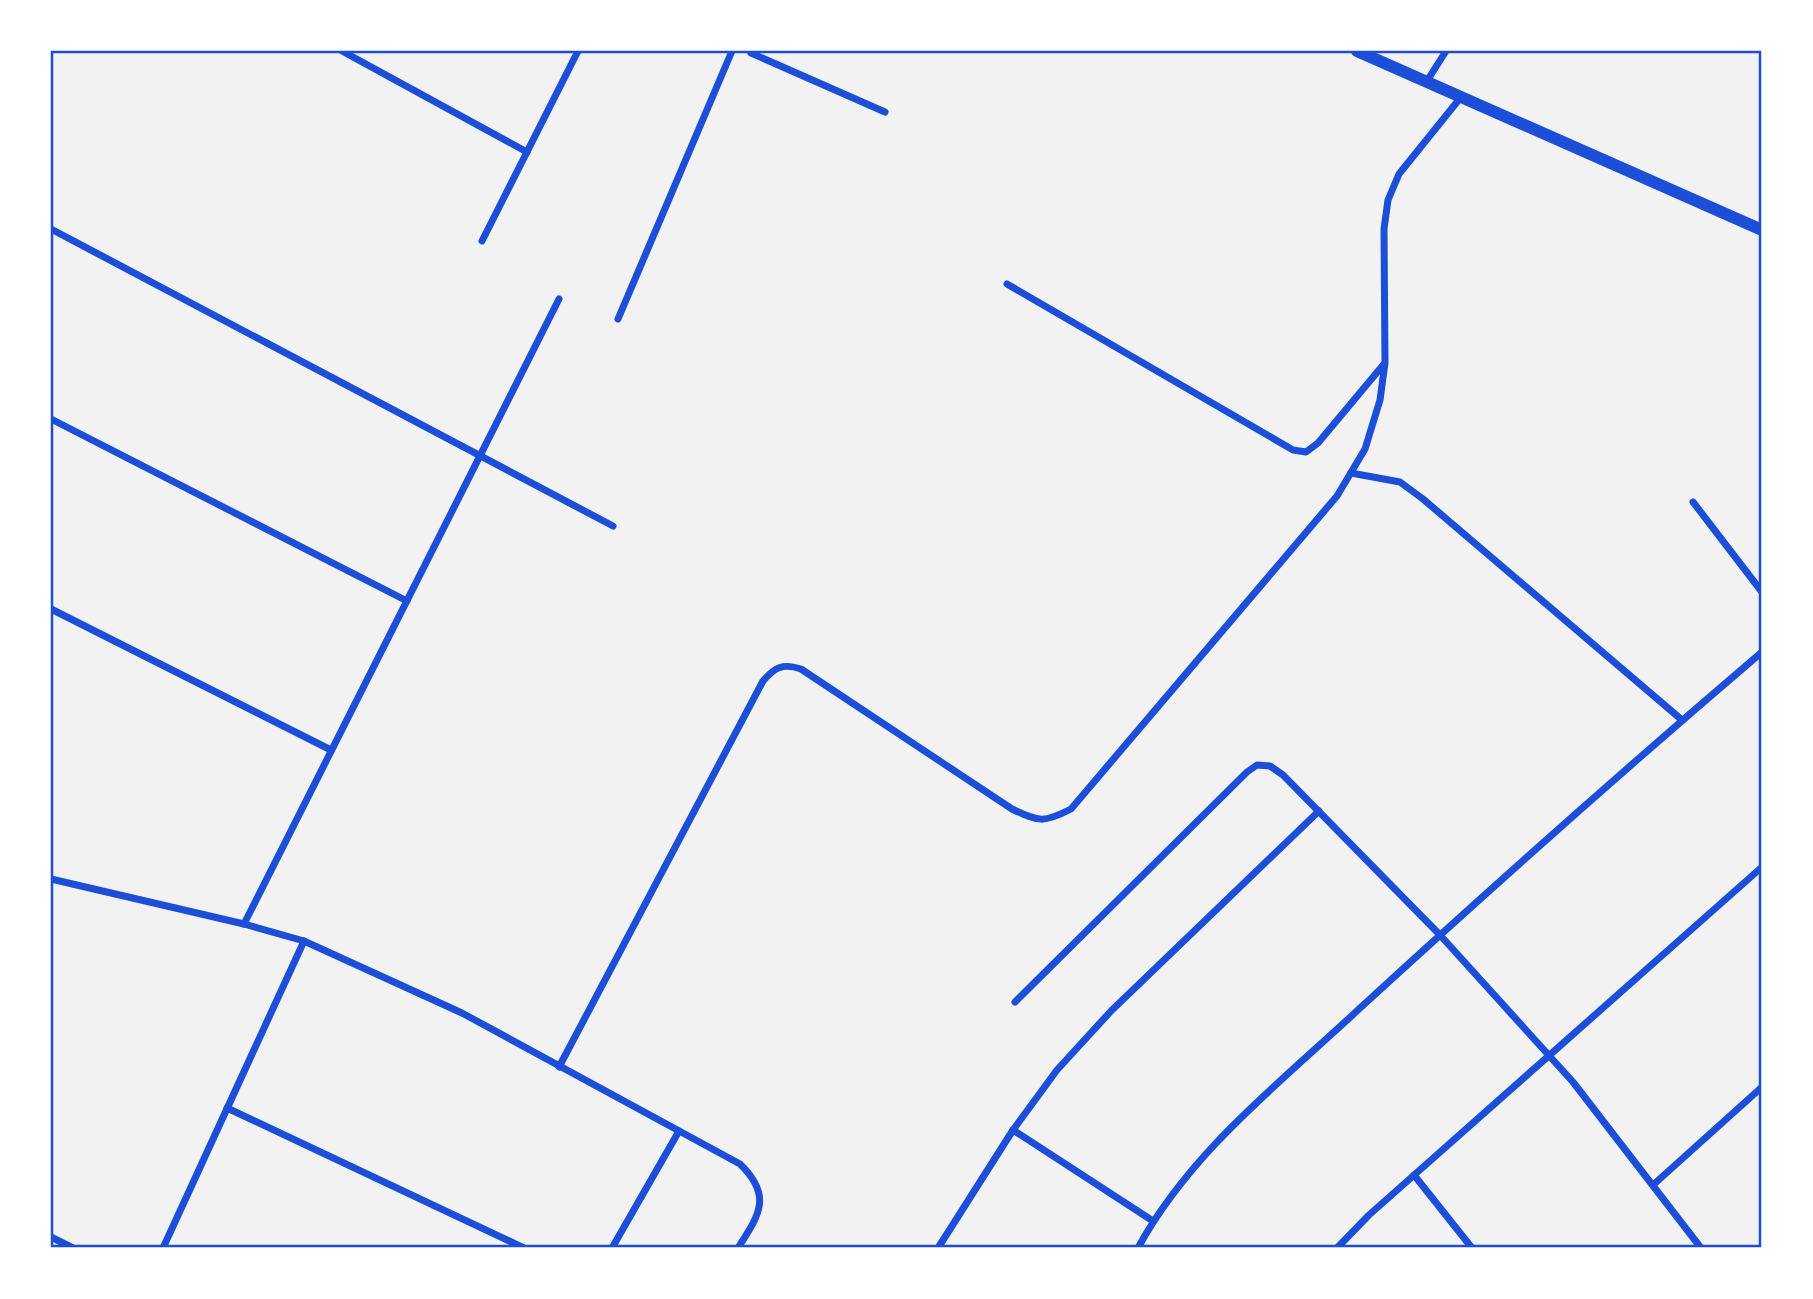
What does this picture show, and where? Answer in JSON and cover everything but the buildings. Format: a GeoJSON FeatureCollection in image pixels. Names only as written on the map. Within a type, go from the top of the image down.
{"type":"FeatureCollection","features":[{"type":"Feature","properties":{"kind":"street"},"geometry":{"type":"LineString","coordinates":[[342,51],[527,152]]}},
{"type":"Feature","properties":{"kind":"street"},"geometry":{"type":"LineString","coordinates":[[482,241],[578,51]]}},
{"type":"Feature","properties":{"kind":"street"},"geometry":{"type":"LineString","coordinates":[[618,319],[732,51]]}},
{"type":"Feature","properties":{"kind":"street"},"geometry":{"type":"LineString","coordinates":[[750,51],[885,112]]}},
{"type":"Feature","properties":{"kind":"street"},"geometry":{"type":"LineString","coordinates":[[1357,51],[1762,230]]}},
{"type":"Feature","properties":{"kind":"street"},"geometry":{"type":"LineString","coordinates":[[1427,81],[1446,51]]}},
{"type":"Feature","properties":{"kind":"street"},"geometry":{"type":"LineString","coordinates":[[559,1066],[763,681],[774,668],[788,665],[801,669],[1012,809],[1037,821],[1053,819],[1071,809],[1337,496],[1365,449],[1380,400],[1385,363],[1384,229],[1388,200],[1399,174],[1461,97]]}},
{"type":"Feature","properties":{"kind":"street"},"geometry":{"type":"LineString","coordinates":[[51,229],[613,526]]}},
{"type":"Feature","properties":{"kind":"street"},"geometry":{"type":"LineString","coordinates":[[1007,284],[1293,450],[1306,452],[1318,443],[1385,363]]}},
{"type":"Feature","properties":{"kind":"street"},"geometry":{"type":"LineString","coordinates":[[244,924],[559,299]]}},
{"type":"Feature","properties":{"kind":"street"},"geometry":{"type":"LineString","coordinates":[[51,419],[407,601]]}},
{"type":"Feature","properties":{"kind":"street"},"geometry":{"type":"LineString","coordinates":[[1351,473],[1400,482],[1423,499],[1682,720]]}},
{"type":"Feature","properties":{"kind":"street"},"geometry":{"type":"LineString","coordinates":[[1693,502],[1762,592]]}},
{"type":"Feature","properties":{"kind":"street"},"geometry":{"type":"LineString","coordinates":[[51,609],[331,750]]}},
{"type":"Feature","properties":{"kind":"street"},"geometry":{"type":"LineString","coordinates":[[1138,1248],[1153,1221],[1189,1170],[1245,1114],[1440,935],[1762,652]]}},
{"type":"Feature","properties":{"kind":"street"},"geometry":{"type":"LineString","coordinates":[[1015,1002],[1257,765],[1270,766],[1283,775],[1440,935],[1573,1082],[1700,1248]]}},
{"type":"Feature","properties":{"kind":"street"},"geometry":{"type":"LineString","coordinates":[[938,1248],[1013,1130],[1057,1070],[1111,1011],[1319,811]]}},
{"type":"Feature","properties":{"kind":"street"},"geometry":{"type":"LineString","coordinates":[[1337,1248],[1369,1214],[1550,1057],[1762,867]]}},
{"type":"Feature","properties":{"kind":"street"},"geometry":{"type":"LineString","coordinates":[[51,880],[244,924],[304,941],[450,1007],[740,1164],[755,1178],[760,1197],[756,1220],[738,1248]]}},
{"type":"Feature","properties":{"kind":"street"},"geometry":{"type":"LineString","coordinates":[[163,1248],[304,941]]}},
{"type":"Feature","properties":{"kind":"street"},"geometry":{"type":"LineString","coordinates":[[1653,1185],[1762,1087]]}},
{"type":"Feature","properties":{"kind":"street"},"geometry":{"type":"LineString","coordinates":[[227,1108],[524,1248]]}},
{"type":"Feature","properties":{"kind":"street"},"geometry":{"type":"LineString","coordinates":[[1013,1130],[1153,1221]]}},
{"type":"Feature","properties":{"kind":"street"},"geometry":{"type":"LineString","coordinates":[[612,1248],[679,1131]]}},
{"type":"Feature","properties":{"kind":"street"},"geometry":{"type":"LineString","coordinates":[[1414,1175],[1472,1248]]}},
{"type":"Feature","properties":{"kind":"street"},"geometry":{"type":"LineString","coordinates":[[51,1237],[74,1248]]}}]}
